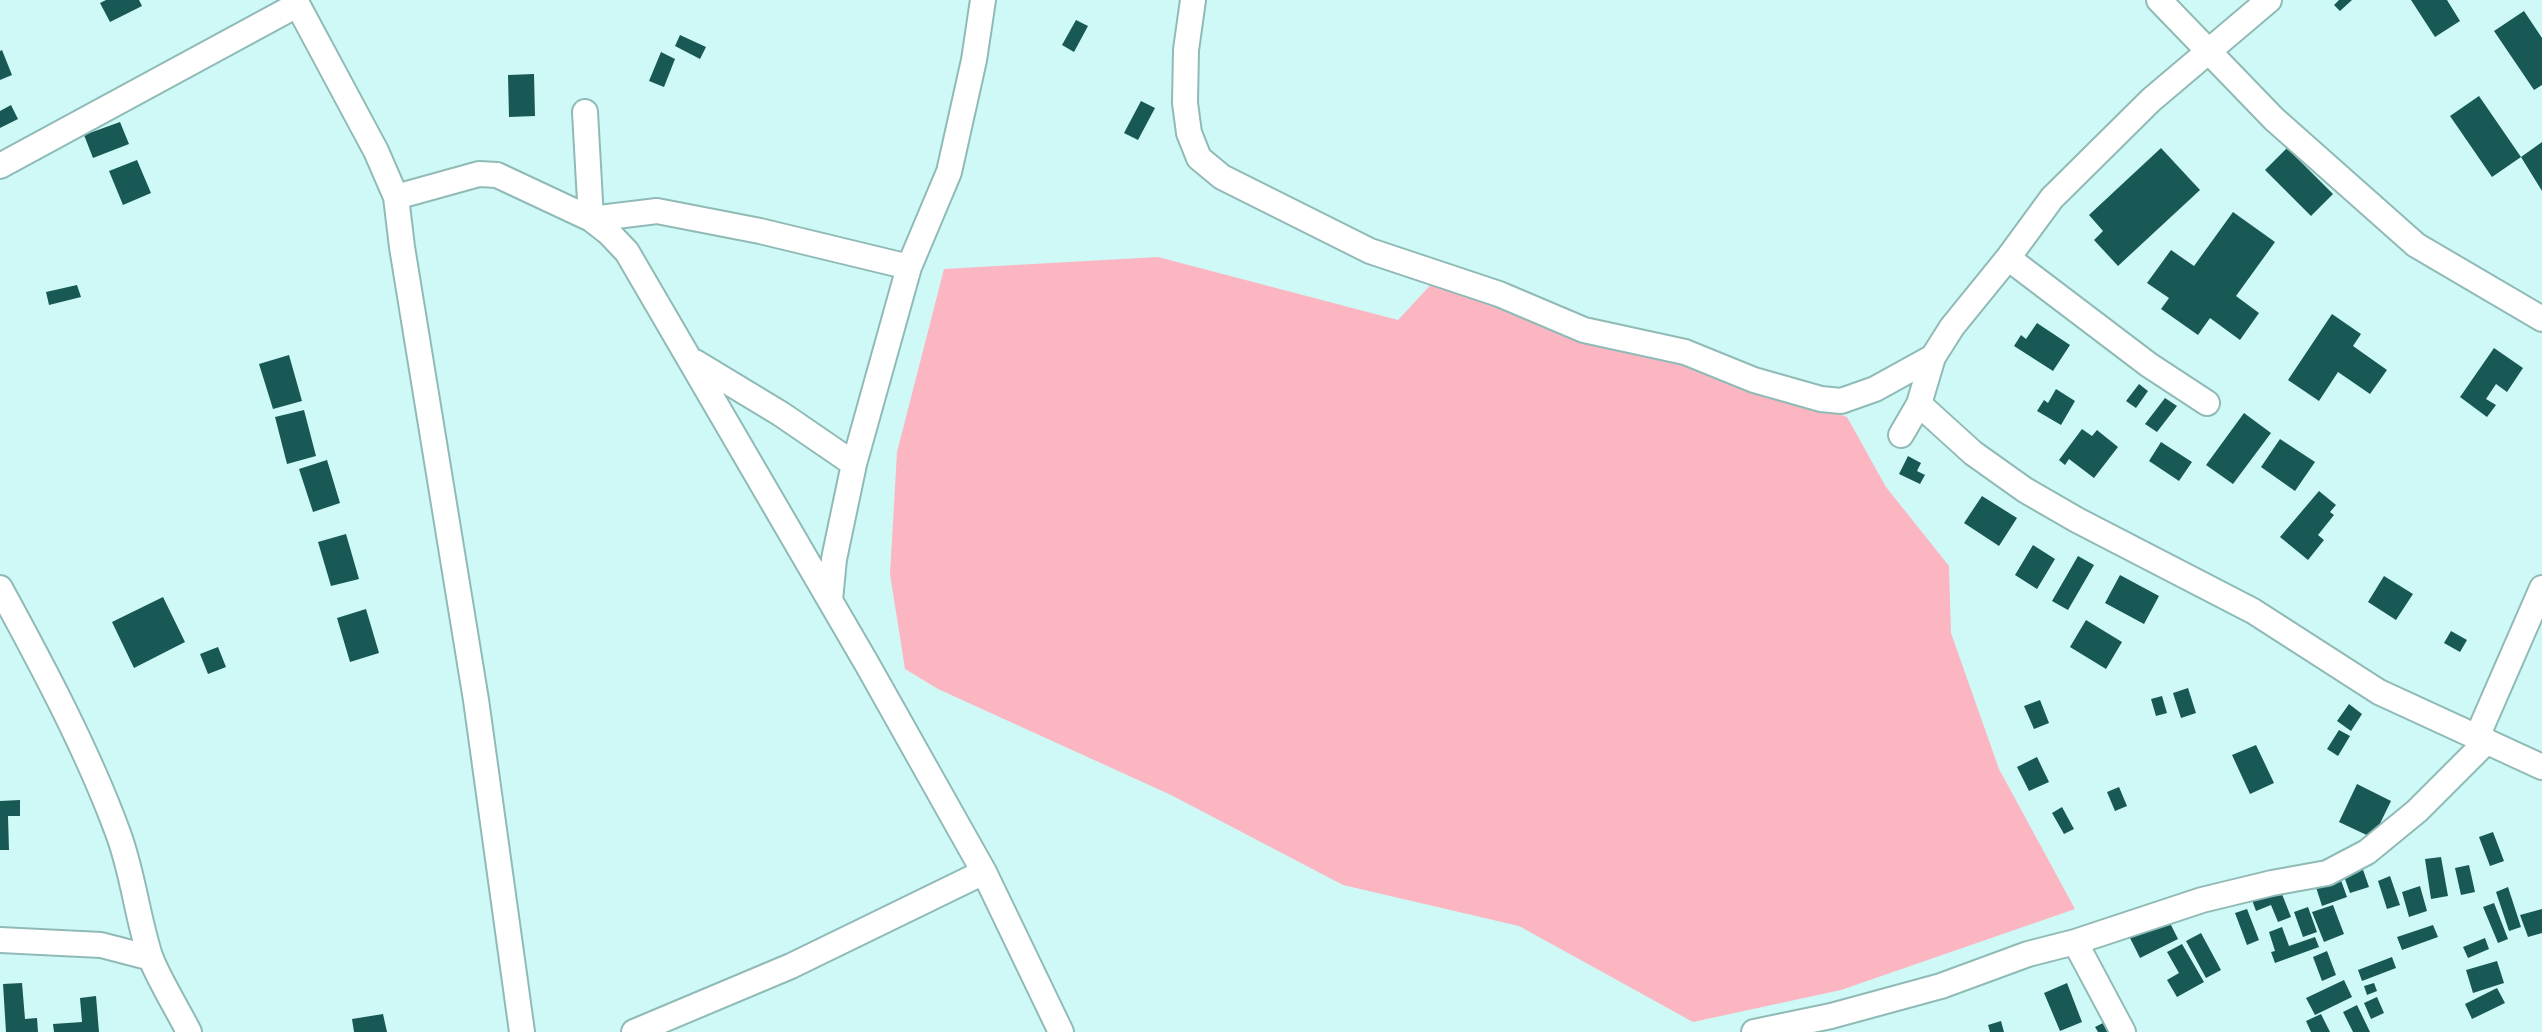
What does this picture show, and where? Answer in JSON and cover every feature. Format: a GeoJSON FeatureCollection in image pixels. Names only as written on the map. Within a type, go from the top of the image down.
{"type":"FeatureCollection","features":[{"type":"Feature","properties":{"kind":"street"},"geometry":{"type":"LineString","coordinates":[[830,600],[834,559],[854,464],[909,267],[949,172],[974,60],[983,0]]}},
{"type":"Feature","properties":{"kind":"street"},"geometry":{"type":"LineString","coordinates":[[1194,0],[1186,50],[1185,103],[1189,133],[1199,158],[1222,177],[1370,251],[1499,294],[1584,330],[1685,352],[1754,380],[1821,400],[1841,401],[1875,389],[1933,357]]}},
{"type":"Feature","properties":{"kind":"street"},"geometry":{"type":"LineString","coordinates":[[2160,0],[2274,119],[2416,245],[2542,319]]}},
{"type":"Feature","properties":{"kind":"street"},"geometry":{"type":"LineString","coordinates":[[1901,435],[1919,404],[1933,357],[1968,305],[2008,258],[2052,198],[2151,100],[2269,0]]}},
{"type":"Feature","properties":{"kind":"street"},"geometry":{"type":"LineString","coordinates":[[0,166],[296,2],[376,151],[396,197],[476,700],[522,1032]]}},
{"type":"Feature","properties":{"kind":"street"},"geometry":{"type":"LineString","coordinates":[[585,112],[591,219]]}},
{"type":"Feature","properties":{"kind":"street"},"geometry":{"type":"LineString","coordinates":[[396,197],[487,173],[509,180],[591,219],[627,252],[830,600],[984,872],[1061,1032]]}},
{"type":"Feature","properties":{"kind":"street"},"geometry":{"type":"LineString","coordinates":[[591,219],[657,211],[760,231],[909,267]]}},
{"type":"Feature","properties":{"kind":"street"},"geometry":{"type":"LineString","coordinates":[[2008,258],[2149,365],[2207,403]]}},
{"type":"Feature","properties":{"kind":"street"},"geometry":{"type":"LineString","coordinates":[[691,360],[781,414],[854,464]]}},
{"type":"Feature","properties":{"kind":"street"},"geometry":{"type":"LineString","coordinates":[[1919,404],[1973,453],[2025,490],[2077,520],[2253,611],[2379,692],[2542,767]]}},
{"type":"Feature","properties":{"kind":"street"},"geometry":{"type":"LineString","coordinates":[[1754,1032],[1831,1016],[1941,986],[2028,954],[2075,942],[2202,900],[2327,873],[2367,852],[2417,811],[2482,739],[2542,588]]}},
{"type":"Feature","properties":{"kind":"street"},"geometry":{"type":"LineString","coordinates":[[0,589],[26,635],[84,754],[117,830],[128,863],[151,958],[189,1032]]}},
{"type":"Feature","properties":{"kind":"street"},"geometry":{"type":"LineString","coordinates":[[634,1032],[791,966],[984,872]]}},
{"type":"Feature","properties":{"kind":"street"},"geometry":{"type":"LineString","coordinates":[[0,940],[101,945],[151,958]]}},
{"type":"Feature","properties":{"kind":"street"},"geometry":{"type":"LineString","coordinates":[[2075,942],[2123,1032]]}},
{"type":"Feature","properties":{"kind":"shaded area"},"geometry":{"type":"Polygon","coordinates":[[[1158,257],[1398,320],[1438,277],[1847,417],[1886,487],[1949,566],[1951,633],[1999,769],[2075,909],[1841,990],[1693,1022],[1519,926],[1343,885],[1171,795],[938,689],[905,669],[890,574],[897,452],[944,269],[1158,257]]]}},
{"type":"Feature","properties":{"kind":"building"},"geometry":{"type":"Polygon","coordinates":[[[106,0],[139,0],[142,6],[110,22],[100,3],[106,0]]]}},
{"type":"Feature","properties":{"kind":"building"},"geometry":{"type":"Polygon","coordinates":[[[2339,0],[2352,0],[2340,11],[2334,5],[2339,0]]]}},
{"type":"Feature","properties":{"kind":"building"},"geometry":{"type":"Polygon","coordinates":[[[2411,0],[2447,0],[2460,21],[2435,37],[2411,0]]]}},
{"type":"Feature","properties":{"kind":"building"},"geometry":{"type":"Polygon","coordinates":[[[2524,11],[2542,38],[2542,85],[2534,90],[2494,31],[2524,11]]]}},
{"type":"Feature","properties":{"kind":"building"},"geometry":{"type":"Polygon","coordinates":[[[1076,20],[1088,26],[1074,52],[1062,45],[1076,20]]]}},
{"type":"Feature","properties":{"kind":"building"},"geometry":{"type":"Polygon","coordinates":[[[680,35],[706,47],[700,59],[675,46],[680,35]]]}},
{"type":"Feature","properties":{"kind":"building"},"geometry":{"type":"Polygon","coordinates":[[[2,50],[12,75],[0,80],[0,51],[2,50]]]}},
{"type":"Feature","properties":{"kind":"building"},"geometry":{"type":"Polygon","coordinates":[[[661,52],[675,59],[664,87],[649,81],[661,52]]]}},
{"type":"Feature","properties":{"kind":"building"},"geometry":{"type":"Polygon","coordinates":[[[534,74],[535,116],[509,117],[508,75],[534,74]]]}},
{"type":"Feature","properties":{"kind":"building"},"geometry":{"type":"Polygon","coordinates":[[[2479,96],[2521,157],[2492,177],[2450,116],[2479,96]]]}},
{"type":"Feature","properties":{"kind":"building"},"geometry":{"type":"Polygon","coordinates":[[[1141,101],[1155,108],[1138,140],[1124,133],[1141,101]]]}},
{"type":"Feature","properties":{"kind":"building"},"geometry":{"type":"Polygon","coordinates":[[[11,105],[18,119],[0,128],[0,111],[11,105]]]}},
{"type":"Feature","properties":{"kind":"building"},"geometry":{"type":"Polygon","coordinates":[[[120,122],[129,144],[93,158],[84,135],[120,122]]]}},
{"type":"Feature","properties":{"kind":"building"},"geometry":{"type":"Polygon","coordinates":[[[2542,142],[2542,191],[2521,157],[2542,142]]]}},
{"type":"Feature","properties":{"kind":"building"},"geometry":{"type":"Polygon","coordinates":[[[2161,148],[2200,190],[2118,266],[2094,240],[2103,231],[2089,215],[2161,148]]]}},
{"type":"Feature","properties":{"kind":"building"},"geometry":{"type":"Polygon","coordinates":[[[2287,148],[2333,194],[2311,216],[2265,170],[2287,148]]]}},
{"type":"Feature","properties":{"kind":"building"},"geometry":{"type":"Polygon","coordinates":[[[137,160],[151,193],[123,205],[109,171],[137,160]]]}},
{"type":"Feature","properties":{"kind":"building"},"geometry":{"type":"Polygon","coordinates":[[[2233,212],[2275,242],[2236,296],[2259,313],[2240,340],[2210,318],[2198,335],[2161,309],[2169,298],[2147,283],[2171,250],[2194,266],[2233,212]]]}},
{"type":"Feature","properties":{"kind":"building"},"geometry":{"type":"Polygon","coordinates":[[[77,285],[81,297],[49,305],[46,292],[77,285]]]}},
{"type":"Feature","properties":{"kind":"building"},"geometry":{"type":"Polygon","coordinates":[[[2332,314],[2361,334],[2353,346],[2387,370],[2370,394],[2338,372],[2319,401],[2288,380],[2332,314]]]}},
{"type":"Feature","properties":{"kind":"building"},"geometry":{"type":"Polygon","coordinates":[[[2037,323],[2070,345],[2053,371],[2014,346],[2021,335],[2026,339],[2037,323]]]}},
{"type":"Feature","properties":{"kind":"building"},"geometry":{"type":"Polygon","coordinates":[[[2494,348],[2523,368],[2507,392],[2496,384],[2486,399],[2496,405],[2487,417],[2460,397],[2494,348]]]}},
{"type":"Feature","properties":{"kind":"building"},"geometry":{"type":"Polygon","coordinates":[[[289,355],[302,401],[273,409],[259,364],[289,355]]]}},
{"type":"Feature","properties":{"kind":"building"},"geometry":{"type":"Polygon","coordinates":[[[2139,384],[2148,391],[2136,408],[2126,401],[2139,384]]]}},
{"type":"Feature","properties":{"kind":"building"},"geometry":{"type":"Polygon","coordinates":[[[2056,389],[2075,401],[2061,425],[2037,411],[2044,400],[2048,403],[2056,389]]]}},
{"type":"Feature","properties":{"kind":"building"},"geometry":{"type":"Polygon","coordinates":[[[2165,398],[2177,406],[2157,432],[2145,424],[2165,398]]]}},
{"type":"Feature","properties":{"kind":"building"},"geometry":{"type":"Polygon","coordinates":[[[304,410],[316,456],[287,464],[275,417],[304,410]]]}},
{"type":"Feature","properties":{"kind":"building"},"geometry":{"type":"Polygon","coordinates":[[[2244,413],[2271,433],[2233,484],[2206,465],[2244,413]]]}},
{"type":"Feature","properties":{"kind":"building"},"geometry":{"type":"Polygon","coordinates":[[[2082,429],[2092,436],[2097,430],[2118,447],[2094,478],[2069,459],[2065,465],[2059,460],[2082,429]]]}},
{"type":"Feature","properties":{"kind":"building"},"geometry":{"type":"Polygon","coordinates":[[[2280,439],[2315,462],[2295,491],[2261,467],[2280,439]]]}},
{"type":"Feature","properties":{"kind":"building"},"geometry":{"type":"Polygon","coordinates":[[[2161,442],[2192,462],[2179,481],[2149,461],[2161,442]]]}},
{"type":"Feature","properties":{"kind":"building"},"geometry":{"type":"Polygon","coordinates":[[[1908,456],[1921,463],[1917,471],[1925,475],[1920,484],[1899,474],[1908,456]]]}},
{"type":"Feature","properties":{"kind":"building"},"geometry":{"type":"Polygon","coordinates":[[[327,460],[340,503],[313,512],[299,469],[327,460]]]}},
{"type":"Feature","properties":{"kind":"building"},"geometry":{"type":"Polygon","coordinates":[[[2319,491],[2336,505],[2330,512],[2334,515],[2318,535],[2324,540],[2308,560],[2280,537],[2319,491]]]}},
{"type":"Feature","properties":{"kind":"building"},"geometry":{"type":"Polygon","coordinates":[[[1982,496],[2017,518],[1999,546],[1964,523],[1982,496]]]}},
{"type":"Feature","properties":{"kind":"building"},"geometry":{"type":"Polygon","coordinates":[[[346,534],[359,579],[331,586],[318,542],[346,534]]]}},
{"type":"Feature","properties":{"kind":"building"},"geometry":{"type":"Polygon","coordinates":[[[2033,545],[2055,559],[2037,589],[2015,575],[2033,545]]]}},
{"type":"Feature","properties":{"kind":"building"},"geometry":{"type":"Polygon","coordinates":[[[2078,556],[2094,565],[2068,610],[2052,601],[2078,556]]]}},
{"type":"Feature","properties":{"kind":"building"},"geometry":{"type":"Polygon","coordinates":[[[2120,575],[2159,596],[2144,624],[2105,603],[2120,575]]]}},
{"type":"Feature","properties":{"kind":"building"},"geometry":{"type":"Polygon","coordinates":[[[2384,576],[2413,594],[2396,620],[2368,602],[2384,576]]]}},
{"type":"Feature","properties":{"kind":"building"},"geometry":{"type":"Polygon","coordinates":[[[163,597],[185,642],[134,668],[112,622],[163,597]]]}},
{"type":"Feature","properties":{"kind":"building"},"geometry":{"type":"Polygon","coordinates":[[[366,609],[379,653],[350,662],[337,618],[366,609]]]}},
{"type":"Feature","properties":{"kind":"building"},"geometry":{"type":"Polygon","coordinates":[[[2086,620],[2122,642],[2106,669],[2070,647],[2086,620]]]}},
{"type":"Feature","properties":{"kind":"building"},"geometry":{"type":"Polygon","coordinates":[[[2451,631],[2467,640],[2460,652],[2444,643],[2451,631]]]}},
{"type":"Feature","properties":{"kind":"building"},"geometry":{"type":"Polygon","coordinates":[[[218,647],[226,667],[208,674],[200,654],[218,647]]]}},
{"type":"Feature","properties":{"kind":"building"},"geometry":{"type":"Polygon","coordinates":[[[2188,688],[2196,713],[2181,718],[2173,693],[2188,688]]]}},
{"type":"Feature","properties":{"kind":"building"},"geometry":{"type":"Polygon","coordinates":[[[2162,696],[2167,713],[2156,716],[2151,699],[2162,696]]]}},
{"type":"Feature","properties":{"kind":"building"},"geometry":{"type":"Polygon","coordinates":[[[2040,700],[2049,723],[2034,729],[2024,706],[2040,700]]]}},
{"type":"Feature","properties":{"kind":"building"},"geometry":{"type":"Polygon","coordinates":[[[2349,704],[2362,714],[2351,731],[2337,721],[2349,704]]]}},
{"type":"Feature","properties":{"kind":"building"},"geometry":{"type":"Polygon","coordinates":[[[2339,730],[2350,736],[2338,756],[2327,749],[2339,730]]]}},
{"type":"Feature","properties":{"kind":"building"},"geometry":{"type":"Polygon","coordinates":[[[2256,745],[2274,783],[2250,794],[2232,755],[2256,745]]]}},
{"type":"Feature","properties":{"kind":"building"},"geometry":{"type":"Polygon","coordinates":[[[2037,757],[2049,782],[2029,791],[2017,767],[2037,757]]]}},
{"type":"Feature","properties":{"kind":"building"},"geometry":{"type":"Polygon","coordinates":[[[2357,784],[2391,801],[2373,838],[2339,822],[2357,784]]]}},
{"type":"Feature","properties":{"kind":"building"},"geometry":{"type":"Polygon","coordinates":[[[2119,787],[2127,806],[2115,811],[2107,792],[2119,787]]]}},
{"type":"Feature","properties":{"kind":"building"},"geometry":{"type":"Polygon","coordinates":[[[20,800],[20,816],[8,816],[9,850],[0,850],[0,801],[20,800]]]}},
{"type":"Feature","properties":{"kind":"building"},"geometry":{"type":"Polygon","coordinates":[[[2062,807],[2074,829],[2064,834],[2052,813],[2062,807]]]}},
{"type":"Feature","properties":{"kind":"building"},"geometry":{"type":"Polygon","coordinates":[[[2493,832],[2504,861],[2490,866],[2479,837],[2493,832]]]}},
{"type":"Feature","properties":{"kind":"building"},"geometry":{"type":"Polygon","coordinates":[[[2441,857],[2448,896],[2431,899],[2425,859],[2441,857]]]}},
{"type":"Feature","properties":{"kind":"building"},"geometry":{"type":"Polygon","coordinates":[[[2361,864],[2369,887],[2350,893],[2342,871],[2361,864]]]}},
{"type":"Feature","properties":{"kind":"building"},"geometry":{"type":"Polygon","coordinates":[[[2469,865],[2475,892],[2461,895],[2455,868],[2469,865]]]}},
{"type":"Feature","properties":{"kind":"building"},"geometry":{"type":"Polygon","coordinates":[[[2338,872],[2347,897],[2322,906],[2314,881],[2338,872]]]}},
{"type":"Feature","properties":{"kind":"building"},"geometry":{"type":"Polygon","coordinates":[[[2390,876],[2400,905],[2387,909],[2378,881],[2390,876]]]}},
{"type":"Feature","properties":{"kind":"building"},"geometry":{"type":"Polygon","coordinates":[[[2420,886],[2427,911],[2409,917],[2402,892],[2420,886]]]}},
{"type":"Feature","properties":{"kind":"building"},"geometry":{"type":"Polygon","coordinates":[[[2508,887],[2521,927],[2509,931],[2496,892],[2508,887]]]}},
{"type":"Feature","properties":{"kind":"building"},"geometry":{"type":"Polygon","coordinates":[[[2280,889],[2291,917],[2278,922],[2271,905],[2256,911],[2252,900],[2280,889]]]}},
{"type":"Feature","properties":{"kind":"building"},"geometry":{"type":"Polygon","coordinates":[[[2494,903],[2508,939],[2498,943],[2483,907],[2494,903]]]}},
{"type":"Feature","properties":{"kind":"building"},"geometry":{"type":"Polygon","coordinates":[[[2333,905],[2344,934],[2324,942],[2312,912],[2333,905]]]}},
{"type":"Feature","properties":{"kind":"building"},"geometry":{"type":"Polygon","coordinates":[[[2308,907],[2317,932],[2303,937],[2294,912],[2308,907]]]}},
{"type":"Feature","properties":{"kind":"building"},"geometry":{"type":"Polygon","coordinates":[[[2247,909],[2259,940],[2247,945],[2235,913],[2247,909]]]}},
{"type":"Feature","properties":{"kind":"building"},"geometry":{"type":"Polygon","coordinates":[[[2542,909],[2542,933],[2528,937],[2520,915],[2542,909]]]}},
{"type":"Feature","properties":{"kind":"building"},"geometry":{"type":"Polygon","coordinates":[[[2166,915],[2178,939],[2140,958],[2128,934],[2166,915]]]}},
{"type":"Feature","properties":{"kind":"building"},"geometry":{"type":"Polygon","coordinates":[[[2433,925],[2438,937],[2402,950],[2397,937],[2433,925]]]}},
{"type":"Feature","properties":{"kind":"building"},"geometry":{"type":"Polygon","coordinates":[[[2282,927],[2289,946],[2315,937],[2319,947],[2275,963],[2271,952],[2275,951],[2269,932],[2282,927]]]}},
{"type":"Feature","properties":{"kind":"building"},"geometry":{"type":"Polygon","coordinates":[[[2201,933],[2221,970],[2206,978],[2186,941],[2201,933]]]}},
{"type":"Feature","properties":{"kind":"building"},"geometry":{"type":"Polygon","coordinates":[[[2485,938],[2489,949],[2468,958],[2463,947],[2485,938]]]}},
{"type":"Feature","properties":{"kind":"building"},"geometry":{"type":"Polygon","coordinates":[[[2182,944],[2204,982],[2177,997],[2167,980],[2179,973],[2167,952],[2182,944]]]}},
{"type":"Feature","properties":{"kind":"building"},"geometry":{"type":"Polygon","coordinates":[[[2327,951],[2336,975],[2322,981],[2313,957],[2327,951]]]}},
{"type":"Feature","properties":{"kind":"building"},"geometry":{"type":"Polygon","coordinates":[[[2392,957],[2396,968],[2362,981],[2358,970],[2392,957]]]}},
{"type":"Feature","properties":{"kind":"building"},"geometry":{"type":"Polygon","coordinates":[[[2497,961],[2504,983],[2473,993],[2466,970],[2497,961]]]}},
{"type":"Feature","properties":{"kind":"building"},"geometry":{"type":"Polygon","coordinates":[[[2344,980],[2352,997],[2315,1015],[2306,998],[2344,980]]]}},
{"type":"Feature","properties":{"kind":"building"},"geometry":{"type":"Polygon","coordinates":[[[22,983],[25,1019],[37,1018],[38,1032],[6,1032],[3,984],[22,983]]]}},
{"type":"Feature","properties":{"kind":"building"},"geometry":{"type":"Polygon","coordinates":[[[2067,983],[2082,1022],[2060,1031],[2044,993],[2067,983]]]}},
{"type":"Feature","properties":{"kind":"building"},"geometry":{"type":"Polygon","coordinates":[[[2374,983],[2377,991],[2367,995],[2364,986],[2374,983]]]}},
{"type":"Feature","properties":{"kind":"building"},"geometry":{"type":"Polygon","coordinates":[[[2497,988],[2505,1003],[2472,1019],[2465,1004],[2497,988]]]}},
{"type":"Feature","properties":{"kind":"building"},"geometry":{"type":"Polygon","coordinates":[[[96,996],[99,1032],[54,1032],[53,1024],[82,1022],[80,998],[96,996]]]}},
{"type":"Feature","properties":{"kind":"building"},"geometry":{"type":"Polygon","coordinates":[[[2377,997],[2384,1013],[2371,1019],[2364,1003],[2377,997]]]}},
{"type":"Feature","properties":{"kind":"building"},"geometry":{"type":"Polygon","coordinates":[[[2357,1005],[2370,1032],[2353,1032],[2343,1012],[2357,1005]]]}},
{"type":"Feature","properties":{"kind":"building"},"geometry":{"type":"Polygon","coordinates":[[[383,1014],[387,1032],[354,1032],[352,1019],[383,1014]]]}},
{"type":"Feature","properties":{"kind":"building"},"geometry":{"type":"Polygon","coordinates":[[[2321,1014],[2330,1032],[2311,1032],[2306,1021],[2321,1014]]]}},
{"type":"Feature","properties":{"kind":"building"},"geometry":{"type":"Polygon","coordinates":[[[2109,1020],[2110,1032],[2098,1032],[2095,1027],[2109,1020]]]}},
{"type":"Feature","properties":{"kind":"building"},"geometry":{"type":"Polygon","coordinates":[[[2001,1021],[2004,1032],[1990,1032],[1988,1025],[2001,1021]]]}}]}
